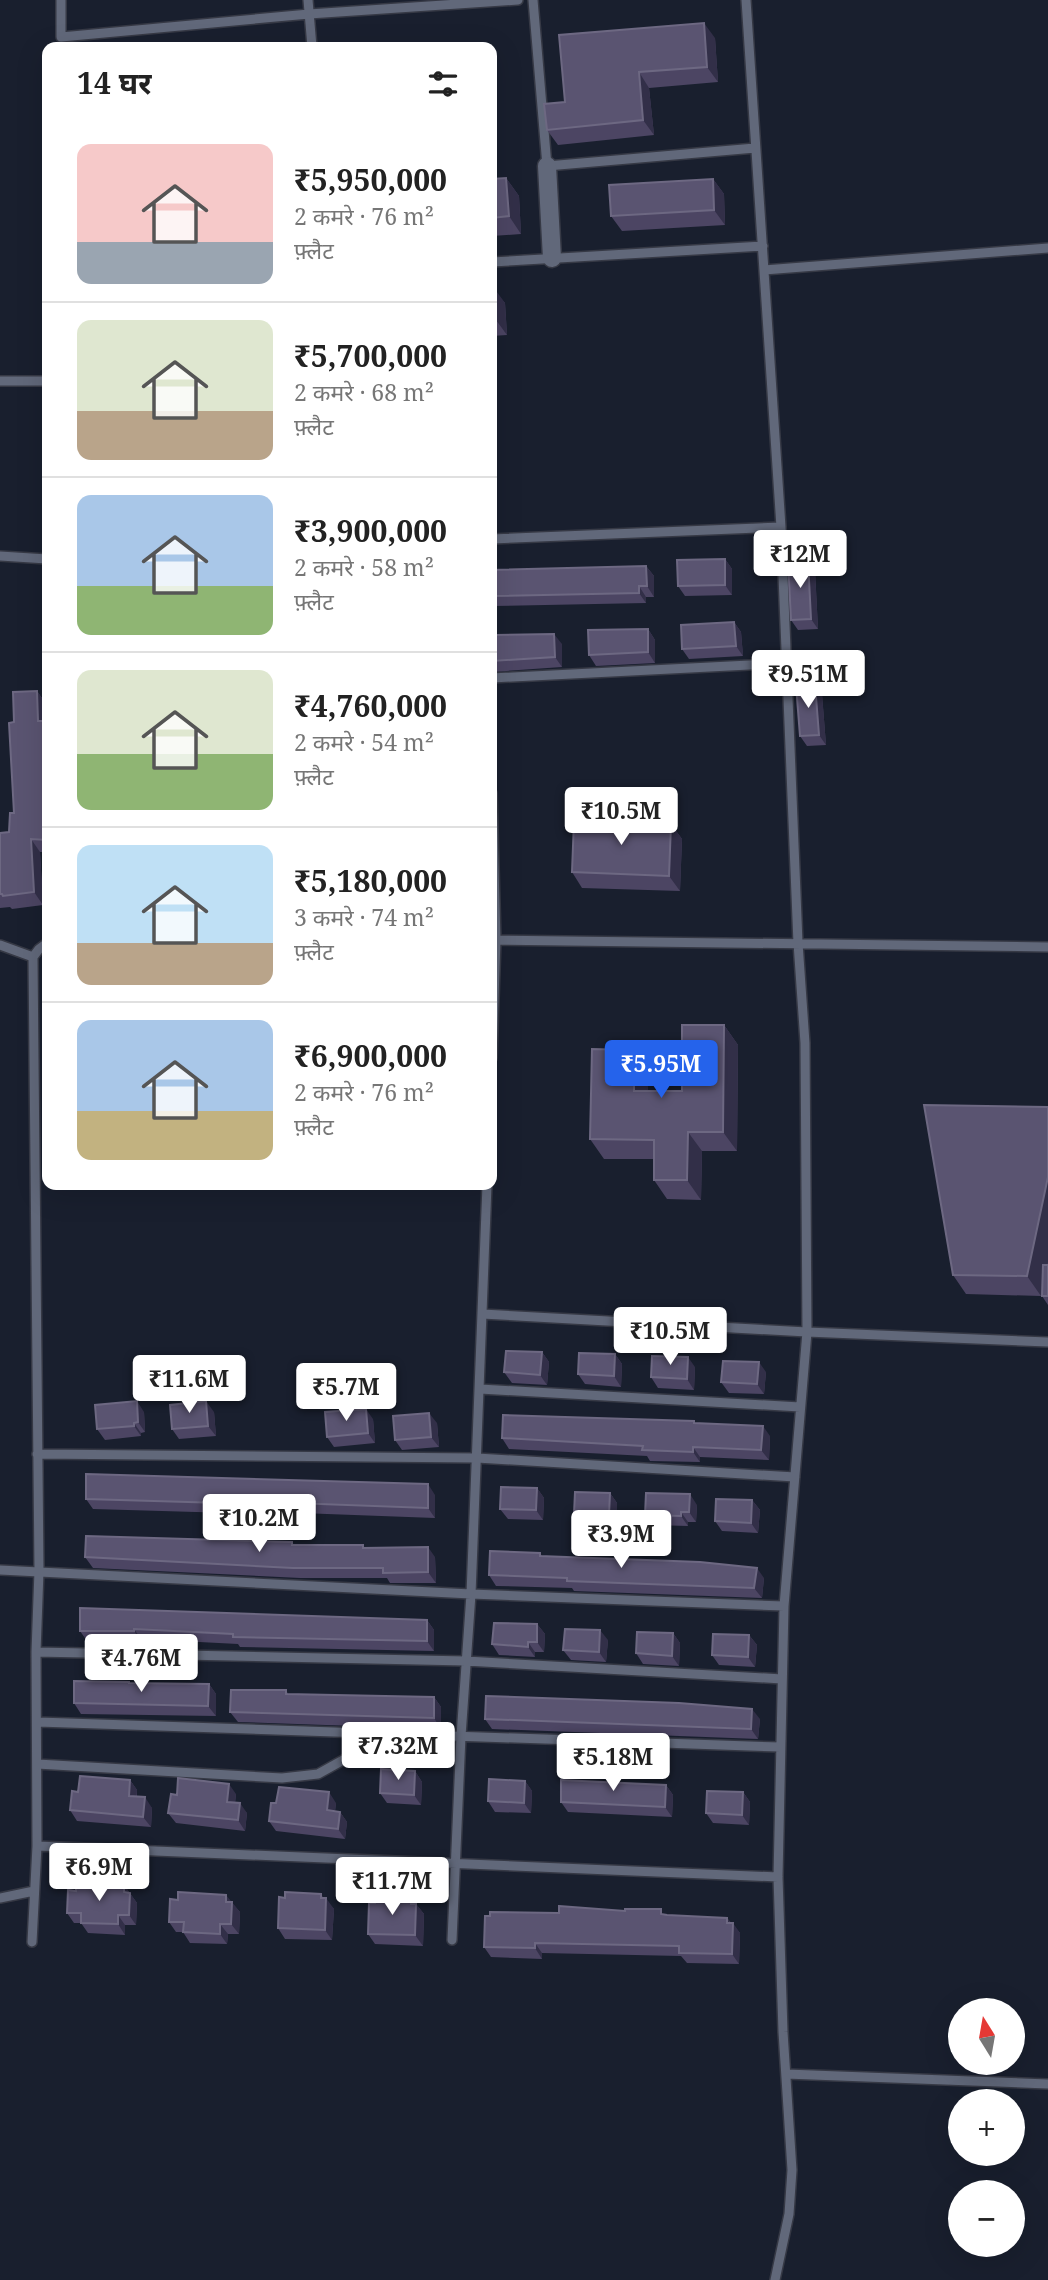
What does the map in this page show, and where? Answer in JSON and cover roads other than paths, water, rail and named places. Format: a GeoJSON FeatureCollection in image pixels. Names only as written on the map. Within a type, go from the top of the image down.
{"type":"FeatureCollection","features":[{"type":"Feature","properties":{"kind":"street"},"geometry":{"type":"LineString","coordinates":[[547,166],[552,258]]}},
{"type":"Feature","properties":{"kind":"lane"},"geometry":{"type":"LineString","coordinates":[[61,0],[62,42],[309,14],[518,0]]}},
{"type":"Feature","properties":{"kind":"lane"},"geometry":{"type":"LineString","coordinates":[[308,0],[312,42]]}},
{"type":"Feature","properties":{"kind":"lane"},"geometry":{"type":"LineString","coordinates":[[533,0],[547,166],[755,148]]}},
{"type":"Feature","properties":{"kind":"lane"},"geometry":{"type":"LineString","coordinates":[[747,0],[781,527],[798,943],[805,1043],[807,1332],[784,1606],[778,1878],[792,2170],[789,2214],[775,2280]]}},
{"type":"Feature","properties":{"kind":"lane"},"geometry":{"type":"LineString","coordinates":[[497,262],[763,246]]}},
{"type":"Feature","properties":{"kind":"lane"},"geometry":{"type":"LineString","coordinates":[[764,270],[1048,248]]}},
{"type":"Feature","properties":{"kind":"lane"},"geometry":{"type":"LineString","coordinates":[[0,381],[42,381]]}},
{"type":"Feature","properties":{"kind":"lane"},"geometry":{"type":"LineString","coordinates":[[497,539],[781,527]]}},
{"type":"Feature","properties":{"kind":"lane"},"geometry":{"type":"LineString","coordinates":[[0,556],[42,559]]}},
{"type":"Feature","properties":{"kind":"lane"},"geometry":{"type":"LineString","coordinates":[[497,678],[787,663]]}},
{"type":"Feature","properties":{"kind":"lane"},"geometry":{"type":"LineString","coordinates":[[497,940],[1048,947]]}},
{"type":"Feature","properties":{"kind":"lane"},"geometry":{"type":"LineString","coordinates":[[0,945],[33,957]]}},
{"type":"Feature","properties":{"kind":"lane"},"geometry":{"type":"LineString","coordinates":[[32,1942],[37,1846],[36,1652],[39,1571],[33,957],[42,946]]}},
{"type":"Feature","properties":{"kind":"lane"},"geometry":{"type":"LineString","coordinates":[[452,1940],[461,1736],[471,1594],[487,1190]]}},
{"type":"Feature","properties":{"kind":"lane"},"geometry":{"type":"LineString","coordinates":[[482,1314],[1048,1342]]}},
{"type":"Feature","properties":{"kind":"lane"},"geometry":{"type":"LineString","coordinates":[[480,1389],[800,1407]]}},
{"type":"Feature","properties":{"kind":"lane"},"geometry":{"type":"LineString","coordinates":[[37,1454],[477,1458],[795,1477]]}},
{"type":"Feature","properties":{"kind":"lane"},"geometry":{"type":"LineString","coordinates":[[0,1570],[471,1594],[784,1606]]}},
{"type":"Feature","properties":{"kind":"lane"},"geometry":{"type":"LineString","coordinates":[[36,1652],[466,1661],[782,1679]]}},
{"type":"Feature","properties":{"kind":"lane"},"geometry":{"type":"LineString","coordinates":[[38,1722],[780,1747]]}},
{"type":"Feature","properties":{"kind":"lane"},"geometry":{"type":"LineString","coordinates":[[37,1764],[282,1778],[318,1774],[345,1759],[371,1733]]}},
{"type":"Feature","properties":{"kind":"lane"},"geometry":{"type":"LineString","coordinates":[[37,1846],[778,1878]]}},
{"type":"Feature","properties":{"kind":"lane"},"geometry":{"type":"LineString","coordinates":[[0,1898],[34,1891]]}},
{"type":"Feature","properties":{"kind":"lane"},"geometry":{"type":"LineString","coordinates":[[786,2074],[1048,2084]]}}]}
